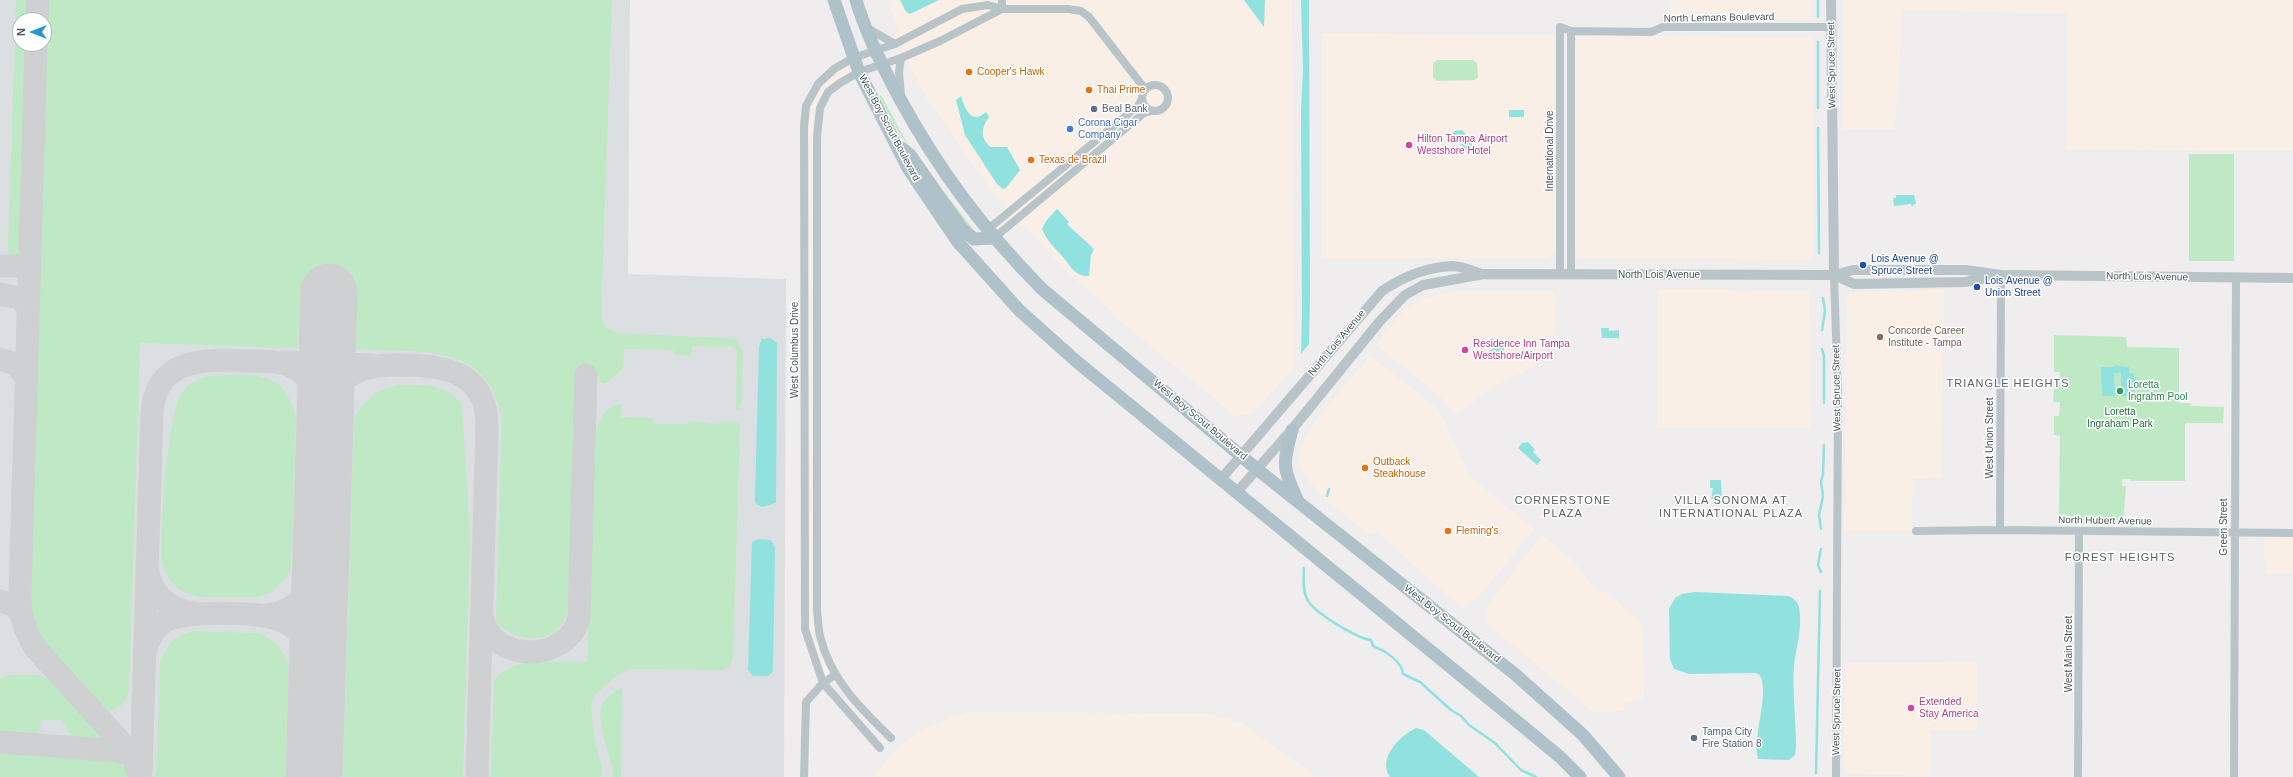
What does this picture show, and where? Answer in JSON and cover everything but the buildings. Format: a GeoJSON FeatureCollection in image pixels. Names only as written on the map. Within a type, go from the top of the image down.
{"type":"FeatureCollection","features":[{"type":"Feature","properties":{"kind":"main road","name":"West Boy Scout Boulevard"},"geometry":{"type":"LineString","coordinates":[[834,0],[859,72],[908,168],[958,242],[1019,310],[1076,361],[1560,757],[1580,777]]}},
{"type":"Feature","properties":{"kind":"main road","name":"West Boy Scout Boulevard"},"geometry":{"type":"LineString","coordinates":[[856,0],[882,65],[932,155],[952,185],[990,234],[1042,289],[1258,470],[1516,675],[1583,735],[1619,777]]}},
{"type":"Feature","properties":{"kind":"main road"},"geometry":{"type":"LineString","coordinates":[[895,143],[910,155],[962,229],[974,239],[990,234]]}},
{"type":"Feature","properties":{"kind":"main road"},"geometry":{"type":"LineString","coordinates":[[1292,430],[1286,451],[1284,468],[1298,502]]}},
{"type":"Feature","properties":{"kind":"street"},"geometry":{"type":"LineString","coordinates":[[891,738],[862,709],[835,674],[820,636],[817,609],[817,137],[820,108],[828,92],[859,72],[901,58],[1002,9],[1002,0]]}},
{"type":"Feature","properties":{"kind":"street","name":"West Spruce Street"},"geometry":{"type":"LineString","coordinates":[[1831,0],[1834,275],[1838,395],[1836,777]]}},
{"type":"Feature","properties":{"kind":"street","name":"West Columbus Drive"},"geometry":{"type":"LineString","coordinates":[[823,683],[805,629],[804,609],[804,126],[806,106],[818,84],[834,69],[853,58],[895,44],[962,9],[988,5],[1002,9],[1068,9],[1081,11],[1089,17],[1145,89]]}},
{"type":"Feature","properties":{"kind":"street","name":"North Lemans Boulevard"},"geometry":{"type":"LineString","coordinates":[[1560,27],[1571,31],[1651,32],[1663,27],[1831,27]]}},
{"type":"Feature","properties":{"kind":"street","name":"International Drive"},"geometry":{"type":"LineString","coordinates":[[1560,27],[1560,274]]}},
{"type":"Feature","properties":{"kind":"street"},"geometry":{"type":"LineString","coordinates":[[867,28],[895,44]]}},
{"type":"Feature","properties":{"kind":"street","name":"International Drive"},"geometry":{"type":"LineString","coordinates":[[1571,31],[1571,274]]}},
{"type":"Feature","properties":{"kind":"street"},"geometry":{"type":"LineString","coordinates":[[901,58],[899,72],[902,102]]}},
{"type":"Feature","properties":{"kind":"street"},"geometry":{"type":"LineString","coordinates":[[1150,85],[1159,85],[1163,87],[1168,95],[1164,108],[1144,113],[1080,167],[990,234],[1067,164],[1138,106],[1145,89],[1150,85]]}},
{"type":"Feature","properties":{"kind":"street"},"geometry":{"type":"LineString","coordinates":[[1560,95],[1571,95]]}},
{"type":"Feature","properties":{"kind":"street"},"geometry":{"type":"LineString","coordinates":[[1142,99],[1145,106],[1152,111]]}},
{"type":"Feature","properties":{"kind":"street"},"geometry":{"type":"LineString","coordinates":[[1067,164],[1080,167]]}},
{"type":"Feature","properties":{"kind":"street"},"geometry":{"type":"LineString","coordinates":[[1560,207],[1571,207]]}},
{"type":"Feature","properties":{"kind":"street","name":"North Lois Avenue"},"geometry":{"type":"LineString","coordinates":[[1221,479],[1340,341],[1368,305],[1396,281],[1423,270],[1453,266],[1484,274]]}},
{"type":"Feature","properties":{"kind":"street","name":"North Lois Avenue"},"geometry":{"type":"LineString","coordinates":[[1237,492],[1292,430],[1380,321],[1405,295],[1423,285],[1484,274],[1834,275],[1854,270],[1966,270],[2001,276],[2293,278]]}},
{"type":"Feature","properties":{"kind":"street","name":"West Union Street"},"geometry":{"type":"LineString","coordinates":[[2000,530],[2001,276]]}},
{"type":"Feature","properties":{"kind":"street","name":"Green Street"},"geometry":{"type":"LineString","coordinates":[[2234,777],[2236,278]]}},
{"type":"Feature","properties":{"kind":"street","name":"North Hubert Avenue"},"geometry":{"type":"LineString","coordinates":[[1916,531],[2000,530],[2293,533]]}},
{"type":"Feature","properties":{"kind":"street","name":"West Main Street"},"geometry":{"type":"LineString","coordinates":[[2078,777],[2079,531]]}},
{"type":"Feature","properties":{"kind":"street"},"geometry":{"type":"LineString","coordinates":[[804,777],[806,702],[823,683],[835,674]]}},
{"type":"Feature","properties":{"kind":"street"},"geometry":{"type":"LineString","coordinates":[[823,683],[880,748]]}},
{"type":"Feature","properties":{"kind":"shaded area"},"geometry":{"type":"Polygon","coordinates":[[[0,0],[630,0],[628,274],[786,279],[784,777],[0,777],[0,0]]]}},
{"type":"Feature","properties":{"kind":"shaded area"},"geometry":{"type":"Polygon","coordinates":[[[887,0],[1292,0],[1295,366],[1253,414],[1235,416],[1137,335],[1129,326],[1116,319],[1111,311],[1064,269],[1025,226],[1017,224],[1005,210],[1007,203],[994,194],[927,99],[894,34],[899,32],[887,0]]]}},
{"type":"Feature","properties":{"kind":"shaded area"},"geometry":{"type":"Polygon","coordinates":[[[1670,0],[1811,0],[1811,20],[1677,20],[1670,18],[1670,0]]]}},
{"type":"Feature","properties":{"kind":"shaded area"},"geometry":{"type":"Polygon","coordinates":[[[1843,0],[2293,0],[2293,151],[2066,150],[2067,14],[1903,10],[1895,129],[1842,129],[1843,0]]]}},
{"type":"Feature","properties":{"kind":"shaded area","name":"Hilton Tampa Airport Westshore Hotel"},"geometry":{"type":"Polygon","coordinates":[[[1321,33],[1554,35],[1556,250],[1553,255],[1546,258],[1321,258],[1321,33]]]}},
{"type":"Feature","properties":{"kind":"shaded area"},"geometry":{"type":"Polygon","coordinates":[[[1578,36],[1813,37],[1813,256],[1809,260],[1579,258],[1575,251],[1575,42],[1578,36]]]}},
{"type":"Feature","properties":{"kind":"shaded area"},"geometry":{"type":"Polygon","coordinates":[[[847,67],[849,72],[825,89],[815,108],[812,137],[812,609],[815,637],[829,673],[825,676],[810,629],[809,609],[809,127],[811,107],[822,86],[847,67]]]}},
{"type":"Feature","properties":{"kind":"shaded area"},"geometry":{"type":"Polygon","coordinates":[[[1670,289],[1726,289],[1744,292],[1758,290],[1809,291],[1810,428],[1657,428],[1657,291],[1670,289]]]}},
{"type":"Feature","properties":{"kind":"shaded area"},"geometry":{"type":"Polygon","coordinates":[[[1944,289],[1942,478],[1913,479],[1912,531],[1845,531],[1847,298],[1849,294],[1855,292],[1944,289]]]}},
{"type":"Feature","properties":{"kind":"shaded area","name":"Residence Inn Tampa Westshore/Airport"},"geometry":{"type":"Polygon","coordinates":[[[1453,291],[1554,291],[1556,297],[1553,339],[1546,354],[1538,364],[1529,370],[1509,378],[1463,410],[1456,413],[1452,412],[1440,396],[1376,345],[1389,327],[1406,309],[1425,298],[1453,291]]]}},
{"type":"Feature","properties":{"kind":"shaded area"},"geometry":{"type":"Polygon","coordinates":[[[1370,356],[1435,406],[1443,419],[1470,476],[1534,529],[1484,591],[1469,605],[1462,608],[1379,534],[1366,532],[1324,499],[1306,477],[1299,464],[1300,448],[1311,426],[1370,356]]]}},
{"type":"Feature","properties":{"kind":"shaded area"},"geometry":{"type":"Polygon","coordinates":[[[1542,535],[1573,560],[1592,584],[1616,600],[1640,622],[1643,633],[1644,698],[1624,704],[1624,711],[1594,713],[1487,623],[1486,610],[1488,605],[1542,535]]]}},
{"type":"Feature","properties":{"kind":"shaded area"},"geometry":{"type":"Polygon","coordinates":[[[2264,536],[2293,537],[2293,574],[2265,574],[2264,536]]]}},
{"type":"Feature","properties":{"kind":"shaded area","name":"Extended Stay America"},"geometry":{"type":"Polygon","coordinates":[[[1977,662],[1977,730],[1931,730],[1930,776],[1848,774],[1844,766],[1845,663],[1977,662]]]}},
{"type":"Feature","properties":{"kind":"shaded area"},"geometry":{"type":"Polygon","coordinates":[[[967,712],[1204,713],[1240,722],[1317,777],[874,777],[896,749],[924,728],[967,712]]]}},
{"type":"Feature","properties":{"kind":"green space"},"geometry":{"type":"Polygon","coordinates":[[[16,0],[30,0],[29,12],[16,12],[16,0]]]}},
{"type":"Feature","properties":{"kind":"green space"},"geometry":{"type":"Polygon","coordinates":[[[45,0],[612,0],[601,317],[606,328],[616,333],[725,338],[737,340],[743,352],[741,405],[738,405],[740,410],[736,411],[737,351],[734,347],[692,346],[691,356],[674,355],[673,350],[624,349],[623,369],[606,383],[601,383],[599,376],[577,375],[569,594],[564,620],[559,628],[547,636],[537,638],[521,637],[512,634],[496,620],[502,419],[494,393],[482,375],[466,363],[447,356],[425,352],[356,349],[357,292],[301,290],[298,348],[140,343],[129,692],[120,706],[113,710],[104,709],[88,697],[56,661],[38,638],[32,627],[27,595],[43,52],[52,52],[52,12],[45,12],[45,0]]]}},
{"type":"Feature","properties":{"kind":"green space"},"geometry":{"type":"Polygon","coordinates":[[[14,52],[28,52],[22,251],[19,256],[9,259],[8,245],[14,52]]]}},
{"type":"Feature","properties":{"kind":"green space"},"geometry":{"type":"Polygon","coordinates":[[[1437,60],[1473,60],[1477,63],[1478,77],[1474,80],[1437,81],[1433,77],[1433,63],[1437,60]]]}},
{"type":"Feature","properties":{"kind":"green space"},"geometry":{"type":"Polygon","coordinates":[[[881,95],[910,148],[898,131],[879,96],[881,95]]]}},
{"type":"Feature","properties":{"kind":"green space"},"geometry":{"type":"Polygon","coordinates":[[[913,153],[977,234],[967,230],[913,153]]]}},
{"type":"Feature","properties":{"kind":"green space"},"geometry":{"type":"Polygon","coordinates":[[[2189,154],[2234,154],[2234,261],[2189,261],[2189,154]]]}},
{"type":"Feature","properties":{"kind":"green space","name":"Loretta Ingraham Park"},"geometry":{"type":"Polygon","coordinates":[[[2054,335],[2126,337],[2127,347],[2179,348],[2179,403],[2190,403],[2191,406],[2224,407],[2223,423],[2185,423],[2185,481],[2131,481],[2131,479],[2122,479],[2122,486],[2126,486],[2123,525],[2059,524],[2060,436],[2054,435],[2054,416],[2059,416],[2060,402],[2053,402],[2054,389],[2059,388],[2060,372],[2054,372],[2054,335]]]}},
{"type":"Feature","properties":{"kind":"green space"},"geometry":{"type":"Polygon","coordinates":[[[220,375],[259,376],[278,384],[285,391],[296,418],[291,569],[280,585],[268,594],[262,596],[213,597],[185,593],[170,580],[164,569],[162,561],[161,547],[163,502],[168,449],[176,406],[181,394],[193,382],[203,378],[220,375]]]}},
{"type":"Feature","properties":{"kind":"green space"},"geometry":{"type":"Polygon","coordinates":[[[399,385],[417,385],[442,389],[456,398],[462,405],[470,533],[463,777],[343,777],[354,420],[362,406],[377,392],[399,385]]]}},
{"type":"Feature","properties":{"kind":"green space"},"geometry":{"type":"Polygon","coordinates":[[[622,404],[621,417],[653,418],[653,424],[688,424],[689,420],[713,424],[735,421],[740,425],[733,659],[729,667],[721,670],[629,669],[617,675],[595,695],[591,703],[594,737],[602,768],[601,777],[491,777],[494,681],[502,673],[512,667],[524,664],[536,662],[587,662],[595,438],[602,416],[610,408],[622,404]]]}},
{"type":"Feature","properties":{"kind":"green space"},"geometry":{"type":"Polygon","coordinates":[[[192,631],[258,633],[269,638],[281,650],[289,667],[285,777],[156,777],[160,661],[172,640],[192,631]]]}},
{"type":"Feature","properties":{"kind":"green space"},"geometry":{"type":"Polygon","coordinates":[[[11,675],[37,675],[53,681],[107,743],[75,742],[62,720],[41,720],[39,732],[28,737],[0,735],[0,678],[11,675]]]}},
{"type":"Feature","properties":{"kind":"green space"},"geometry":{"type":"Polygon","coordinates":[[[622,687],[621,777],[613,777],[600,719],[603,703],[606,698],[622,687]]]}},
{"type":"Feature","properties":{"kind":"green space"},"geometry":{"type":"Polygon","coordinates":[[[0,750],[113,757],[127,770],[127,777],[0,777],[0,750]]]}},
{"type":"Feature","properties":{"kind":"water"},"geometry":{"type":"Polygon","coordinates":[[[900,0],[939,0],[910,14],[906,12],[900,0]]]}},
{"type":"Feature","properties":{"kind":"water"},"geometry":{"type":"Polygon","coordinates":[[[1244,0],[1265,0],[1264,27],[1244,0]]]}},
{"type":"Feature","properties":{"kind":"water"},"geometry":{"type":"Polygon","coordinates":[[[1301,0],[1309,0],[1310,295],[1309,344],[1301,354],[1301,111],[1303,70],[1301,0]]]}},
{"type":"Feature","properties":{"kind":"water"},"geometry":{"type":"Polygon","coordinates":[[[961,96],[966,110],[972,116],[981,116],[986,112],[989,117],[983,129],[984,140],[990,147],[1007,147],[1020,170],[1006,188],[1003,189],[997,184],[965,135],[956,100],[961,96]]]}},
{"type":"Feature","properties":{"kind":"water"},"geometry":{"type":"Polygon","coordinates":[[[1509,110],[1524,110],[1524,117],[1509,117],[1509,110]]]}},
{"type":"Feature","properties":{"kind":"water"},"geometry":{"type":"Polygon","coordinates":[[[1462,130],[1472,141],[1472,146],[1467,150],[1451,137],[1454,131],[1462,130]]]}},
{"type":"Feature","properties":{"kind":"water"},"geometry":{"type":"Polygon","coordinates":[[[1896,195],[1914,195],[1916,204],[1912,207],[1911,204],[1894,206],[1893,198],[1896,198],[1896,195]]]}},
{"type":"Feature","properties":{"kind":"water"},"geometry":{"type":"Polygon","coordinates":[[[1057,209],[1069,222],[1067,224],[1094,249],[1091,255],[1089,276],[1080,275],[1077,273],[1044,234],[1042,229],[1046,221],[1057,209]]]}},
{"type":"Feature","properties":{"kind":"water"},"geometry":{"type":"Polygon","coordinates":[[[1601,328],[1609,328],[1609,331],[1619,330],[1619,338],[1602,338],[1601,328]]]}},
{"type":"Feature","properties":{"kind":"water"},"geometry":{"type":"Polygon","coordinates":[[[770,338],[777,343],[776,503],[762,507],[755,503],[759,346],[762,339],[770,338]]]}},
{"type":"Feature","properties":{"kind":"water"},"geometry":{"type":"Polygon","coordinates":[[[1500,344],[1504,347],[1504,354],[1490,357],[1489,351],[1500,344]]]}},
{"type":"Feature","properties":{"kind":"water"},"geometry":{"type":"Polygon","coordinates":[[[2114,365],[2129,367],[2129,373],[2132,373],[2137,383],[2132,396],[2121,396],[2121,373],[2114,373],[2115,396],[2102,396],[2101,367],[2114,367],[2114,365]]]}},
{"type":"Feature","properties":{"kind":"water"},"geometry":{"type":"Polygon","coordinates":[[[1528,442],[1535,449],[1533,452],[1541,460],[1537,465],[1518,448],[1522,443],[1528,442]]]}},
{"type":"Feature","properties":{"kind":"water"},"geometry":{"type":"Polygon","coordinates":[[[1710,480],[1721,480],[1722,499],[1711,499],[1713,488],[1710,488],[1710,480]]]}},
{"type":"Feature","properties":{"kind":"water"},"geometry":{"type":"Polygon","coordinates":[[[758,539],[771,540],[775,548],[773,671],[768,676],[753,676],[748,670],[752,542],[758,539]]]}},
{"type":"Feature","properties":{"kind":"water"},"geometry":{"type":"Polygon","coordinates":[[[1695,592],[1787,596],[1793,598],[1797,603],[1799,607],[1800,622],[1794,665],[1796,746],[1795,755],[1789,760],[1758,759],[1757,739],[1763,693],[1763,683],[1760,675],[1755,673],[1689,674],[1674,669],[1670,659],[1669,609],[1675,598],[1682,594],[1695,592]]]}},
{"type":"Feature","properties":{"kind":"water"},"geometry":{"type":"Polygon","coordinates":[[[1416,728],[1424,730],[1479,777],[1390,777],[1386,762],[1388,755],[1403,736],[1416,728]]]}},
{"type":"Feature","properties":{"kind":"waterway"},"geometry":{"type":"LineString","coordinates":[[1818,0],[1818,17]]}},
{"type":"Feature","properties":{"kind":"waterway"},"geometry":{"type":"LineString","coordinates":[[1818,42],[1818,108]]}},
{"type":"Feature","properties":{"kind":"waterway"},"geometry":{"type":"LineString","coordinates":[[1818,128],[1819,253]]}},
{"type":"Feature","properties":{"kind":"waterway"},"geometry":{"type":"LineString","coordinates":[[1822,330],[1825,311],[1823,298]]}},
{"type":"Feature","properties":{"kind":"waterway"},"geometry":{"type":"LineString","coordinates":[[1822,349],[1824,356],[1824,403]]}},
{"type":"Feature","properties":{"kind":"waterway"},"geometry":{"type":"LineString","coordinates":[[1821,529],[1819,515],[1823,496],[1821,482],[1823,474],[1824,445]]}},
{"type":"Feature","properties":{"kind":"waterway"},"geometry":{"type":"LineString","coordinates":[[1327,496],[1329,489]]}},
{"type":"Feature","properties":{"kind":"waterway"},"geometry":{"type":"LineString","coordinates":[[1821,549],[1818,565],[1821,572]]}},
{"type":"Feature","properties":{"kind":"waterway"},"geometry":{"type":"LineString","coordinates":[[1304,568],[1305,595],[1317,611],[1346,630],[1371,640],[1373,646],[1387,653],[1396,660],[1402,669],[1403,674],[1420,682],[1451,710],[1461,716],[1469,725],[1495,743],[1521,770],[1536,777]]}},
{"type":"Feature","properties":{"kind":"waterway"},"geometry":{"type":"LineString","coordinates":[[1816,773],[1820,591]]}},
{"type":"Feature","properties":{"kind":"taxiway"},"geometry":{"type":"LineString","coordinates":[[37,12],[38,0]]}},
{"type":"Feature","properties":{"kind":"taxiway"},"geometry":{"type":"LineString","coordinates":[[36,52],[20,594],[21,609],[26,629],[36,649],[131,753],[140,777]]}},
{"type":"Feature","properties":{"kind":"taxiway"},"geometry":{"type":"LineString","coordinates":[[0,266],[30,266]]}},
{"type":"Feature","properties":{"kind":"taxiway"},"geometry":{"type":"LineString","coordinates":[[0,294],[20,298],[28,307]]}},
{"type":"Feature","properties":{"kind":"taxiway"},"geometry":{"type":"LineString","coordinates":[[0,359],[15,364],[26,377]]}},
{"type":"Feature","properties":{"kind":"taxiway"},"geometry":{"type":"LineString","coordinates":[[141,772],[152,413],[155,395],[162,381],[172,372],[199,362],[229,360],[284,364],[296,369],[306,377],[314,388],[326,411]]}},
{"type":"Feature","properties":{"kind":"taxiway"},"geometry":{"type":"LineString","coordinates":[[283,362],[371,365]]}},
{"type":"Feature","properties":{"kind":"taxiway"},"geometry":{"type":"LineString","coordinates":[[326,411],[332,396],[348,376],[370,367],[383,365],[427,366],[454,372],[465,378],[474,386],[481,396],[485,410],[487,427],[477,777]]}},
{"type":"Feature","properties":{"kind":"taxiway"},"geometry":{"type":"LineString","coordinates":[[482,615],[488,631],[499,643],[513,650],[530,652],[546,650],[561,643],[573,632],[579,616],[586,375]]}},
{"type":"Feature","properties":{"kind":"taxiway"},"geometry":{"type":"LineString","coordinates":[[263,616],[285,610],[301,599],[311,584],[318,566],[320,546],[321,483]]}},
{"type":"Feature","properties":{"kind":"taxiway"},"geometry":{"type":"LineString","coordinates":[[148,572],[153,588],[163,600],[170,605],[193,613]]}},
{"type":"Feature","properties":{"kind":"taxiway"},"geometry":{"type":"LineString","coordinates":[[0,601],[14,605],[21,615]]}},
{"type":"Feature","properties":{"kind":"taxiway"},"geometry":{"type":"LineString","coordinates":[[146,650],[151,637],[162,623],[175,617],[221,613],[254,615],[277,619],[290,625],[301,635],[312,654],[316,681],[313,751]]}},
{"type":"Feature","properties":{"kind":"taxiway"},"geometry":{"type":"LineString","coordinates":[[0,742],[118,751],[128,754],[134,759]]}},
{"type":"Feature","properties":{"kind":"runway"},"geometry":{"type":"LineString","coordinates":[[314,777],[329,292]]}},
{"type":"Feature","properties":{"kind":"place","name":"Cooper's Hawk"},"geometry":{"type":"Point","coordinates":[969,72]}},
{"type":"Feature","properties":{"kind":"place","name":"Thai Prime"},"geometry":{"type":"Point","coordinates":[1089,90]}},
{"type":"Feature","properties":{"kind":"place","name":"Beal Bank"},"geometry":{"type":"Point","coordinates":[1094,109]}},
{"type":"Feature","properties":{"kind":"place","name":"Corona Cigar Company"},"geometry":{"type":"Point","coordinates":[1070,129]}},
{"type":"Feature","properties":{"kind":"place","name":"Hilton Tampa Airport Westshore Hotel"},"geometry":{"type":"Point","coordinates":[1409,145]}},
{"type":"Feature","properties":{"kind":"place","name":"Texas de Brazil"},"geometry":{"type":"Point","coordinates":[1031,160]}},
{"type":"Feature","properties":{"kind":"place","name":"Lois Avenue @ Spruce Street"},"geometry":{"type":"Point","coordinates":[1863,265]}},
{"type":"Feature","properties":{"kind":"place","name":"Lois Avenue @ Union Street"},"geometry":{"type":"Point","coordinates":[1977,287]}},
{"type":"Feature","properties":{"kind":"place","name":"Concorde Career Institute - Tampa"},"geometry":{"type":"Point","coordinates":[1880,337]}},
{"type":"Feature","properties":{"kind":"place","name":"Residence Inn Tampa Westshore/Airport"},"geometry":{"type":"Point","coordinates":[1465,350]}},
{"type":"Feature","properties":{"kind":"place","name":"Loretta Ingrahm Pool"},"geometry":{"type":"Point","coordinates":[2120,391]}},
{"type":"Feature","properties":{"kind":"place","name":"Outback Steakhouse"},"geometry":{"type":"Point","coordinates":[1365,468]}},
{"type":"Feature","properties":{"kind":"place","name":"Fleming's"},"geometry":{"type":"Point","coordinates":[1448,531]}},
{"type":"Feature","properties":{"kind":"place","name":"Extended Stay America"},"geometry":{"type":"Point","coordinates":[1911,708]}},
{"type":"Feature","properties":{"kind":"place","name":"Tampa City Fire Station 8"},"geometry":{"type":"Point","coordinates":[1694,738]}},
{"type":"Feature","properties":{"kind":"district","name":"TRIANGLE HEIGHTS"},"geometry":{"type":"Point","coordinates":[2008,384]}},
{"type":"Feature","properties":{"kind":"district","name":"CORNERSTONE PLAZA"},"geometry":{"type":"Point","coordinates":[1563,507]}},
{"type":"Feature","properties":{"kind":"district","name":"VILLA SONOMA AT INTERNATIONAL PLAZA"},"geometry":{"type":"Point","coordinates":[1731,507]}},
{"type":"Feature","properties":{"kind":"district","name":"FOREST HEIGHTS"},"geometry":{"type":"Point","coordinates":[2120,558]}}]}
